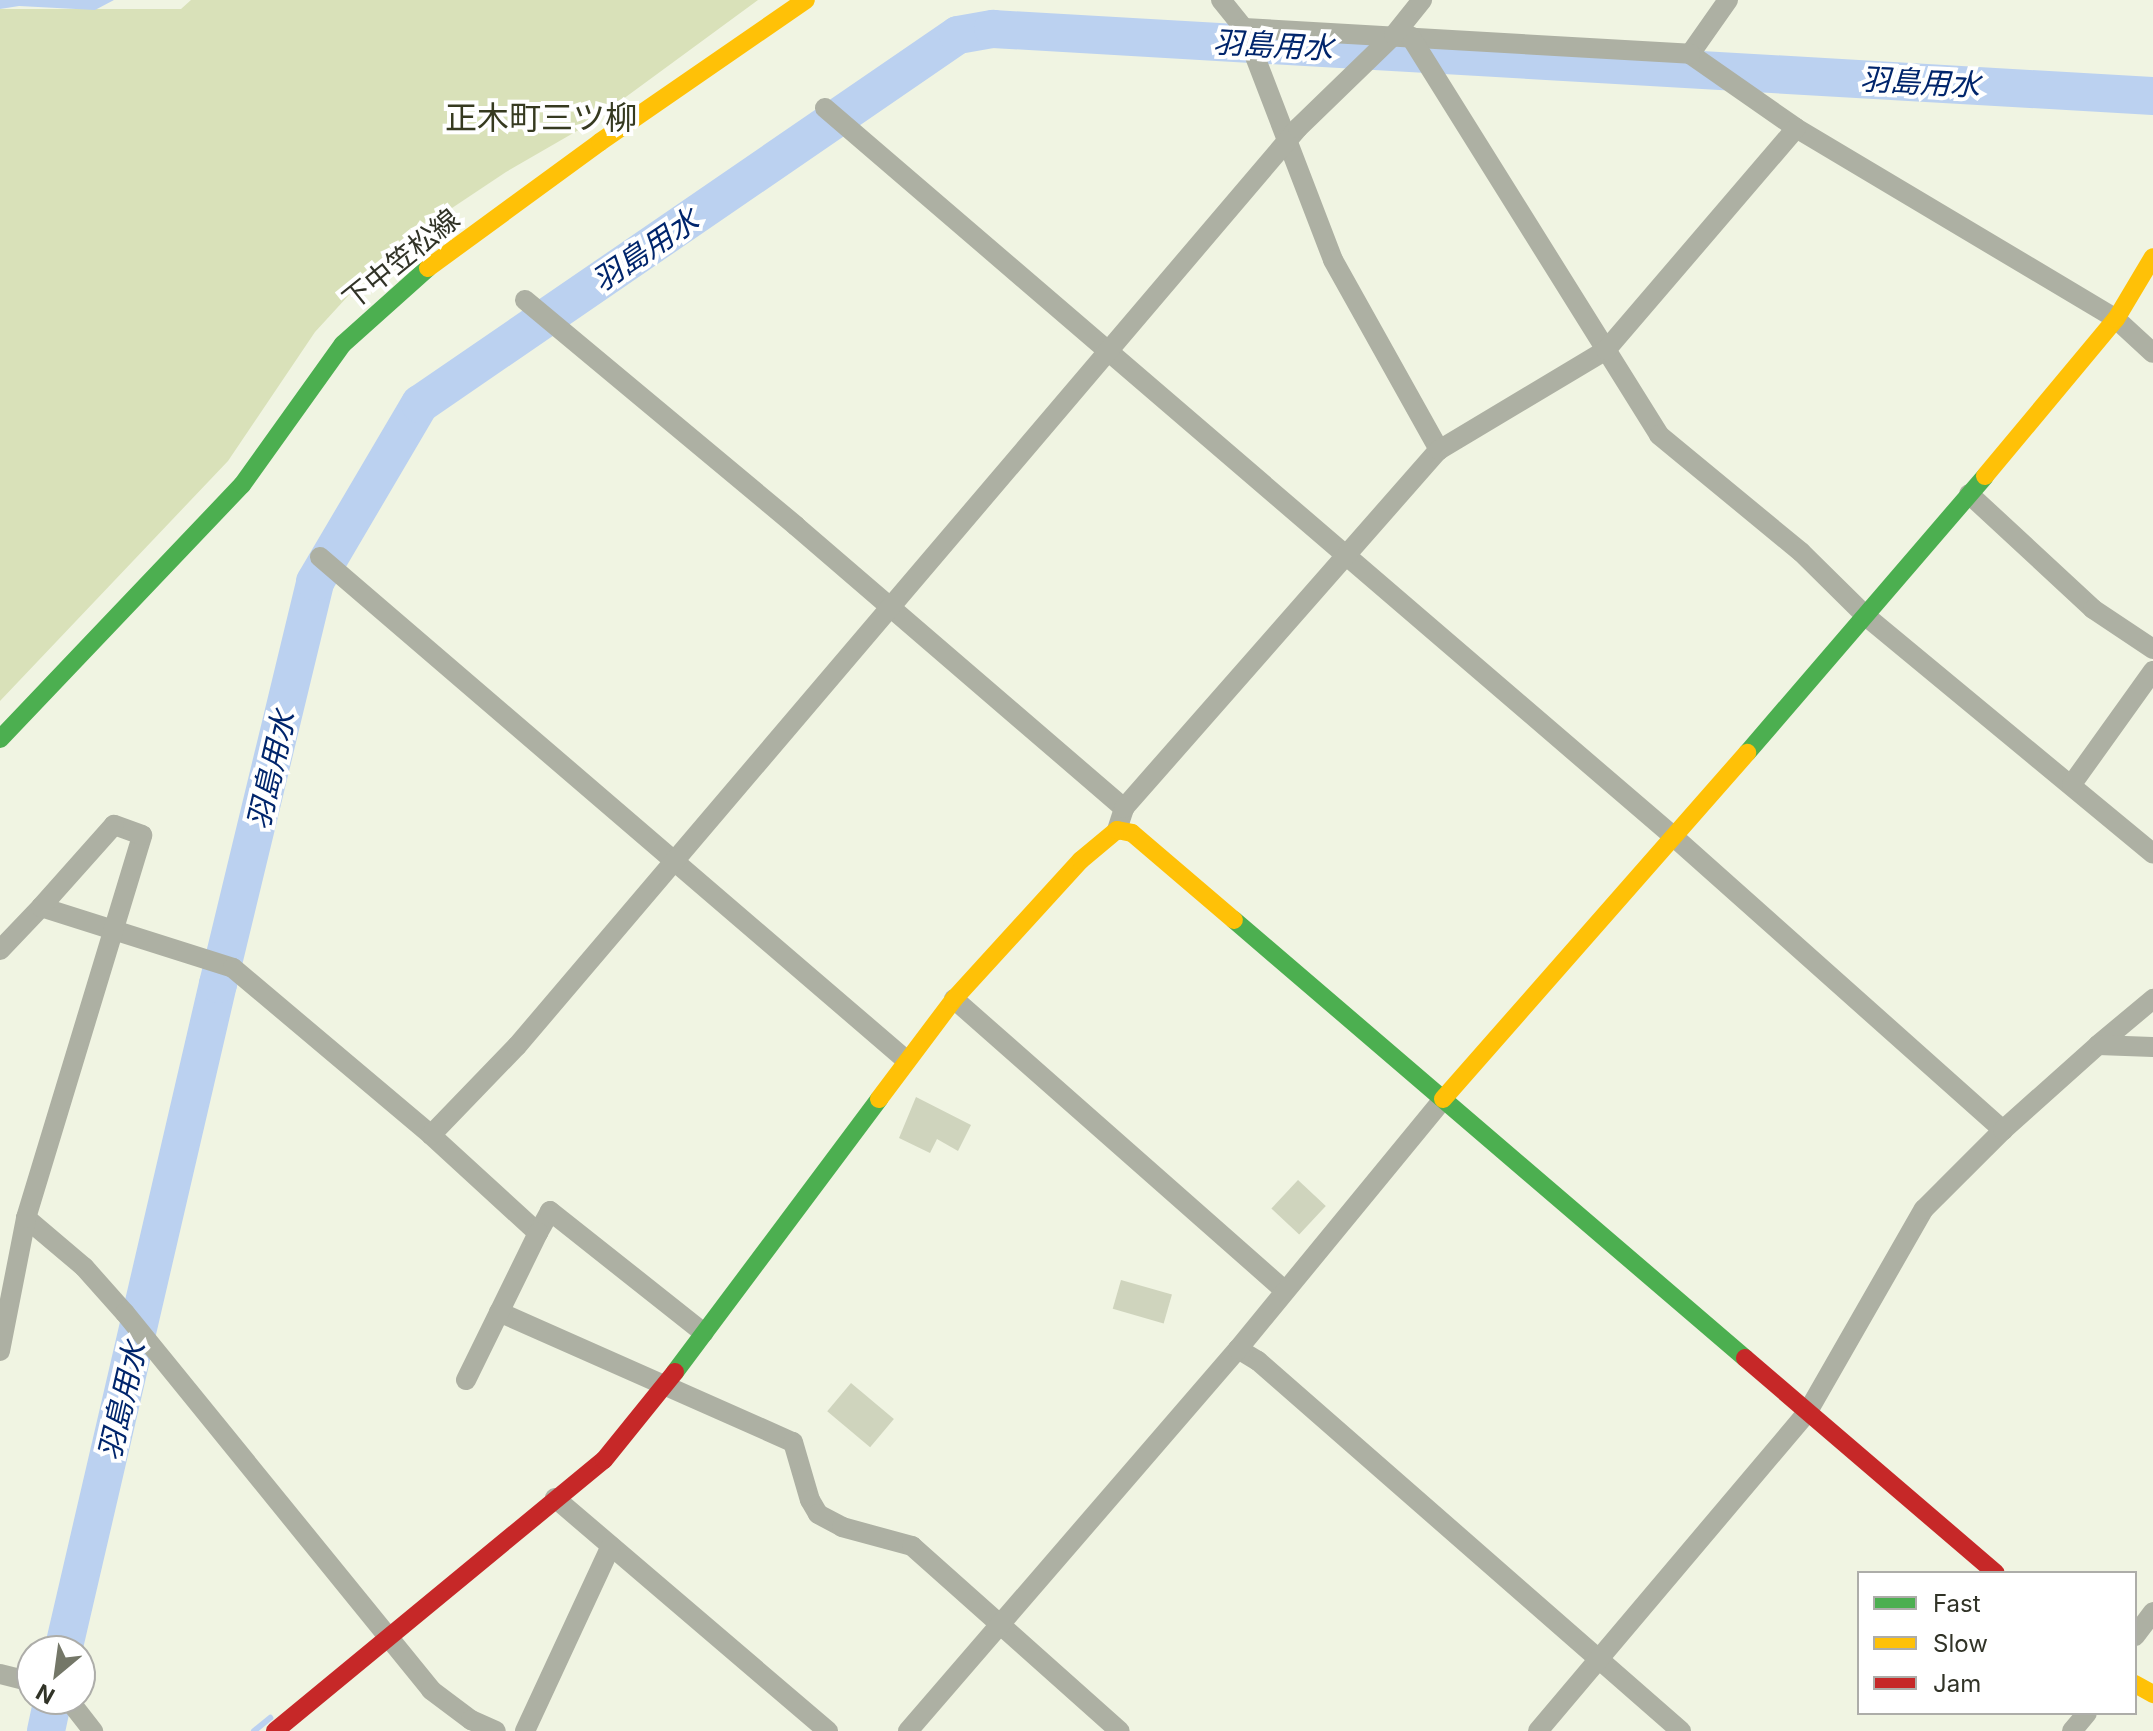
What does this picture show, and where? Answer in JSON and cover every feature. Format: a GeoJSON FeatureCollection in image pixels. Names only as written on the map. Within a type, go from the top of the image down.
{"type":"FeatureCollection","features":[{"type":"Feature","properties":{"kind":"street","name":"下中笠松線"},"geometry":{"type":"LineString","coordinates":[[0,739],[242,485],[343,344],[406,284],[600,142],[806,0]]}},
{"type":"Feature","properties":{"kind":"street"},"geometry":{"type":"LineString","coordinates":[[1221,0],[1244,29],[1333,260],[1439,450]]}},
{"type":"Feature","properties":{"kind":"street"},"geometry":{"type":"LineString","coordinates":[[431,1135],[517,1046],[1286,142],[1365,63],[1402,36],[1422,0]]}},
{"type":"Feature","properties":{"kind":"street"},"geometry":{"type":"LineString","coordinates":[[1691,55],[1728,0]]}},
{"type":"Feature","properties":{"kind":"street"},"geometry":{"type":"LineString","coordinates":[[1244,29],[1691,55],[1796,128],[2116,319],[2153,353]]}},
{"type":"Feature","properties":{"kind":"street"},"geometry":{"type":"LineString","coordinates":[[1402,36],[1427,61],[1659,435],[1801,552],[1867,617],[2153,854]]}},
{"type":"Feature","properties":{"kind":"street"},"geometry":{"type":"LineString","coordinates":[[825,108],[1345,558],[1674,837],[2003,1130]]}},
{"type":"Feature","properties":{"kind":"street"},"geometry":{"type":"LineString","coordinates":[[275,1731],[604,1460],[664,1386],[954,999],[1081,860],[1117,830],[1124,808],[1439,450],[1606,350],[1796,128]]}},
{"type":"Feature","properties":{"kind":"street"},"geometry":{"type":"LineString","coordinates":[[908,1731],[1238,1349],[1443,1099],[1867,617],[2116,319],[2153,257]]}},
{"type":"Feature","properties":{"kind":"street"},"geometry":{"type":"LineString","coordinates":[[525,300],[1124,808]]}},
{"type":"Feature","properties":{"kind":"street"},"geometry":{"type":"LineString","coordinates":[[1969,494],[2093,609],[2153,649]]}},
{"type":"Feature","properties":{"kind":"street"},"geometry":{"type":"LineString","coordinates":[[320,557],[906,1060]]}},
{"type":"Feature","properties":{"kind":"street"},"geometry":{"type":"LineString","coordinates":[[2072,784],[2153,671]]}},
{"type":"Feature","properties":{"kind":"street"},"geometry":{"type":"LineString","coordinates":[[0,950],[114,825],[142,835],[26,1218],[0,1351]]}},
{"type":"Feature","properties":{"kind":"street"},"geometry":{"type":"LineString","coordinates":[[1117,830],[1132,833],[1994,1571]]}},
{"type":"Feature","properties":{"kind":"street"},"geometry":{"type":"LineString","coordinates":[[41,907],[233,968],[431,1135],[538,1233]]}},
{"type":"Feature","properties":{"kind":"street"},"geometry":{"type":"LineString","coordinates":[[954,999],[1284,1290]]}},
{"type":"Feature","properties":{"kind":"street"},"geometry":{"type":"LineString","coordinates":[[1538,1731],[1807,1413],[1924,1209],[2003,1130],[2153,999]]}},
{"type":"Feature","properties":{"kind":"street"},"geometry":{"type":"LineString","coordinates":[[2098,1045],[2153,1047]]}},
{"type":"Feature","properties":{"kind":"street"},"geometry":{"type":"LineString","coordinates":[[466,1380],[550,1211],[704,1333]]}},
{"type":"Feature","properties":{"kind":"street"},"geometry":{"type":"LineString","coordinates":[[26,1218],[84,1267],[125,1313],[431,1690],[471,1720],[496,1731]]}},
{"type":"Feature","properties":{"kind":"street"},"geometry":{"type":"LineString","coordinates":[[499,1312],[793,1442],[810,1500],[818,1514],[842,1527],[912,1546],[1120,1731]]}},
{"type":"Feature","properties":{"kind":"street"},"geometry":{"type":"LineString","coordinates":[[1238,1349],[1258,1361],[1681,1731]]}},
{"type":"Feature","properties":{"kind":"street"},"geometry":{"type":"LineString","coordinates":[[555,1498],[828,1731]]}},
{"type":"Feature","properties":{"kind":"street"},"geometry":{"type":"LineString","coordinates":[[525,1731],[611,1546]]}},
{"type":"Feature","properties":{"kind":"street"},"geometry":{"type":"LineString","coordinates":[[2137,1633],[2153,1612]]}},
{"type":"Feature","properties":{"kind":"street"},"geometry":{"type":"LineString","coordinates":[[80,1715],[93,1731]]}},
{"type":"Feature","properties":{"kind":"street"},"geometry":{"type":"LineString","coordinates":[[2072,1731],[2085,1715]]}},
{"type":"Feature","properties":{"kind":"green space"},"geometry":{"type":"Polygon","coordinates":[[[191,0],[758,0],[589,124],[506,172],[428,224],[370,272],[315,332],[228,461],[0,701],[0,9],[181,9],[191,0]]]}},
{"type":"Feature","properties":{"kind":"water"},"geometry":{"type":"Polygon","coordinates":[[[0,0],[114,0],[95,10],[19,6],[0,9],[0,0]]]}},
{"type":"Feature","properties":{"kind":"building"},"geometry":{"type":"Polygon","coordinates":[[[916,1097],[971,1125],[958,1151],[937,1139],[930,1153],[899,1138],[916,1097]]]}},
{"type":"Feature","properties":{"kind":"building"},"geometry":{"type":"Polygon","coordinates":[[[1298,1180],[1326,1206],[1299,1234],[1271,1209],[1298,1180]]]}},
{"type":"Feature","properties":{"kind":"building"},"geometry":{"type":"Polygon","coordinates":[[[1121,1280],[1172,1295],[1164,1323],[1113,1309],[1121,1280]]]}},
{"type":"Feature","properties":{"kind":"building"},"geometry":{"type":"Polygon","coordinates":[[[851,1383],[894,1419],[870,1447],[827,1411],[851,1383]]]}},
{"type":"Feature","properties":{"kind":"waterway","name":"羽島用水"},"geometry":{"type":"LineString","coordinates":[[67,1635],[315,582],[420,404],[958,35],[993,29],[2153,96]]}},
{"type":"Feature","properties":{"kind":"waterway","name":"羽島用水"},"geometry":{"type":"LineString","coordinates":[[46,1731],[50,1715]]}},
{"type":"Feature","properties":{"kind":"waterway"},"geometry":{"type":"LineString","coordinates":[[254,1731],[270,1718]]}},
{"type":"Feature","properties":{"kind":"traffic: fast"},"geometry":{"type":"LineString","coordinates":[[0,739],[242,485],[343,344],[428,268]]}},
{"type":"Feature","properties":{"kind":"traffic: fast"},"geometry":{"type":"LineString","coordinates":[[1747,753],[1985,476]]}},
{"type":"Feature","properties":{"kind":"traffic: fast"},"geometry":{"type":"LineString","coordinates":[[1234,920],[1745,1358]]}},
{"type":"Feature","properties":{"kind":"traffic: fast"},"geometry":{"type":"LineString","coordinates":[[675,1372],[879,1099]]}},
{"type":"Feature","properties":{"kind":"traffic: slow"},"geometry":{"type":"LineString","coordinates":[[428,268],[600,142],[806,0]]}},
{"type":"Feature","properties":{"kind":"traffic: slow"},"geometry":{"type":"LineString","coordinates":[[1985,476],[2116,319],[2153,257]]}},
{"type":"Feature","properties":{"kind":"traffic: slow"},"geometry":{"type":"LineString","coordinates":[[1443,1099],[1747,753]]}},
{"type":"Feature","properties":{"kind":"traffic: slow"},"geometry":{"type":"LineString","coordinates":[[879,1099],[954,999],[1081,860],[1117,830],[1132,833],[1234,920]]}},
{"type":"Feature","properties":{"kind":"traffic: slow"},"geometry":{"type":"LineString","coordinates":[[2137,1685],[2153,1694]]}},
{"type":"Feature","properties":{"kind":"traffic: jam"},"geometry":{"type":"LineString","coordinates":[[1745,1358],[1994,1571]]}},
{"type":"Feature","properties":{"kind":"traffic: jam"},"geometry":{"type":"LineString","coordinates":[[275,1731],[604,1460],[675,1372]]}},
{"type":"Feature","properties":{"kind":"district","name":"正木町三ツ柳"},"geometry":{"type":"Point","coordinates":[541,118]}}]}
